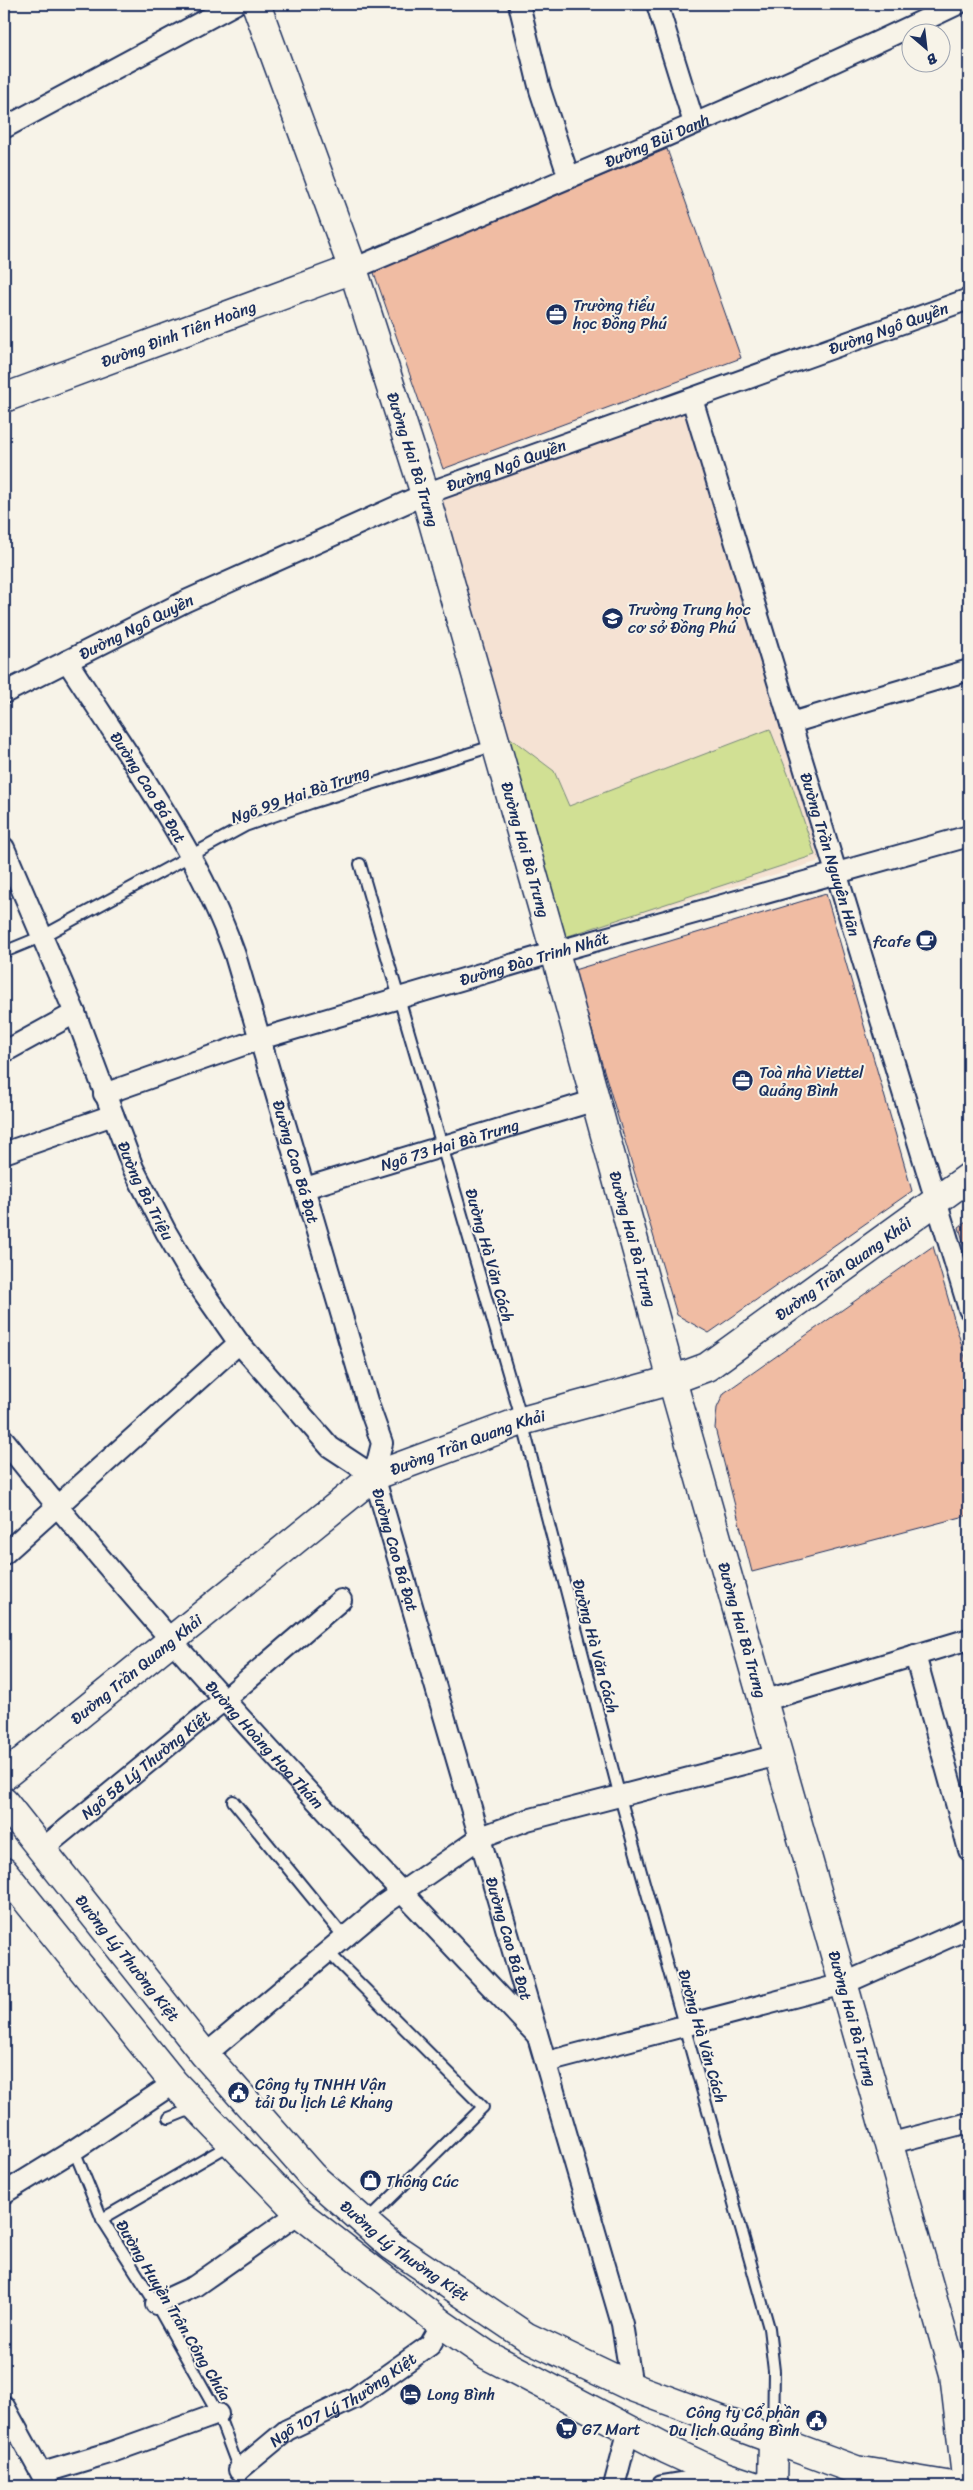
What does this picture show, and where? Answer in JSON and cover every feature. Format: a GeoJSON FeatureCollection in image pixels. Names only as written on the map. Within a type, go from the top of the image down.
{"type":"FeatureCollection","features":[{"type":"Feature","properties":{"kind":"main road","name":"Đường Hai Bà Trưng"},"geometry":{"type":"LineString","coordinates":[[256,4],[353,269],[425,494],[556,952],[672,1380],[888,2144],[961,2374],[967,2486]]}},
{"type":"Feature","properties":{"kind":"main road","name":"Đường Đinh Tiên Hoàng"},"geometry":{"type":"LineString","coordinates":[[4,398],[353,269]]}},
{"type":"Feature","properties":{"kind":"main road","name":"Đường Trần Quang Khải"},"geometry":{"type":"LineString","coordinates":[[4,1776],[374,1476],[522,1421],[672,1380],[707,1367],[733,1350],[969,1177]]}},
{"type":"Feature","properties":{"kind":"main road","name":"Đường Lý Thường Kiệt"},"geometry":{"type":"LineString","coordinates":[[4,1802],[205,2055],[312,2176],[392,2246],[527,2337],[632,2387],[856,2470],[952,2486]]}},
{"type":"Feature","properties":{"kind":"main road"},"geometry":{"type":"LineString","coordinates":[[4,1872],[174,2084],[299,2213],[442,2324],[487,2355],[724,2476],[754,2486]]}},
{"type":"Feature","properties":{"kind":"main road"},"geometry":{"type":"LineString","coordinates":[[772,2486],[773,2440]]}},
{"type":"Feature","properties":{"kind":"street"},"geometry":{"type":"LineString","coordinates":[[4,128],[235,4]]}},
{"type":"Feature","properties":{"kind":"street"},"geometry":{"type":"LineString","coordinates":[[519,4],[540,90],[569,178]]}},
{"type":"Feature","properties":{"kind":"street"},"geometry":{"type":"LineString","coordinates":[[657,4],[694,123]]}},
{"type":"Feature","properties":{"kind":"street","name":"Đường Bùi Danh"},"geometry":{"type":"LineString","coordinates":[[353,269],[569,178],[958,4]]}},
{"type":"Feature","properties":{"kind":"street","name":"Đường Ngô Quyền"},"geometry":{"type":"LineString","coordinates":[[4,693],[186,601],[425,494],[969,298]]}},
{"type":"Feature","properties":{"kind":"street","name":"Đường Trần Nguyên Hãn"},"geometry":{"type":"LineString","coordinates":[[692,399],[969,1309]]}},
{"type":"Feature","properties":{"kind":"street","name":"Đường Cao Bá Đạt"},"geometry":{"type":"LineString","coordinates":[[67,661],[192,856],[221,916],[305,1188],[368,1404],[382,1443],[374,1476],[622,2324],[632,2387]]}},
{"type":"Feature","properties":{"kind":"street"},"geometry":{"type":"LineString","coordinates":[[791,723],[969,670]]}},
{"type":"Feature","properties":{"kind":"street","name":"Đường Đào Trinh Nhất"},"geometry":{"type":"LineString","coordinates":[[104,1094],[260,1039],[556,952],[969,836]]}},
{"type":"Feature","properties":{"kind":"street","name":"Đường Bà Triệu"},"geometry":{"type":"LineString","coordinates":[[4,848],[76,1013],[104,1094],[133,1168],[166,1232],[208,1302],[239,1343],[330,1447],[374,1476]]}},
{"type":"Feature","properties":{"kind":"street"},"geometry":{"type":"LineString","coordinates":[[4,1052],[76,1013]]}},
{"type":"Feature","properties":{"kind":"street","name":"Ngõ 73 Hai Bà Trưng"},"geometry":{"type":"LineString","coordinates":[[305,1188],[596,1100]]}},
{"type":"Feature","properties":{"kind":"street"},"geometry":{"type":"LineString","coordinates":[[4,1153],[113,1115]]}},
{"type":"Feature","properties":{"kind":"street"},"geometry":{"type":"LineString","coordinates":[[4,1554],[239,1343]]}},
{"type":"Feature","properties":{"kind":"street","name":"Đường Hoàng Hoa Thám"},"geometry":{"type":"LineString","coordinates":[[4,1440],[56,1506],[171,1641],[401,1892],[540,2039]]}},
{"type":"Feature","properties":{"kind":"street","name":"Ngõ 58 Lý Thường Kiệt"},"geometry":{"type":"LineString","coordinates":[[41,1850],[341,1600]]}},
{"type":"Feature","properties":{"kind":"street"},"geometry":{"type":"LineString","coordinates":[[763,1701],[969,1639]]}},
{"type":"Feature","properties":{"kind":"street"},"geometry":{"type":"LineString","coordinates":[[915,1655],[969,1850]]}},
{"type":"Feature","properties":{"kind":"street"},"geometry":{"type":"LineString","coordinates":[[205,2055],[344,1937],[401,1892],[481,1837],[527,1820],[778,1755]]}},
{"type":"Feature","properties":{"kind":"street"},"geometry":{"type":"LineString","coordinates":[[546,2062],[843,1984],[969,1928]]}},
{"type":"Feature","properties":{"kind":"street"},"geometry":{"type":"LineString","coordinates":[[4,2193],[74,2150],[174,2084]]}},
{"type":"Feature","properties":{"kind":"street"},"geometry":{"type":"LineString","coordinates":[[888,2144],[969,2124]]}},
{"type":"Feature","properties":{"kind":"street"},"geometry":{"type":"LineString","coordinates":[[156,2304],[195,2286],[299,2213]]}},
{"type":"Feature","properties":{"kind":"street","name":"Ngõ 107 Lý Thường Kiệt"},"geometry":{"type":"LineString","coordinates":[[240,2478],[287,2430],[355,2398],[430,2345],[442,2324]]}},
{"type":"Feature","properties":{"kind":"street"},"geometry":{"type":"LineString","coordinates":[[4,2406],[45,2479],[109,2453],[218,2414]]}},
{"type":"Feature","properties":{"kind":"street"},"geometry":{"type":"LineString","coordinates":[[614,2486],[629,2429]]}},
{"type":"Feature","properties":{"kind":"street"},"geometry":{"type":"LineString","coordinates":[[662,2486],[724,2476]]}},
{"type":"Feature","properties":{"kind":"lane","name":"Ngõ 99 Hai Bà Trưng"},"geometry":{"type":"LineString","coordinates":[[4,952],[43,936],[245,826],[311,802],[496,745]]}},
{"type":"Feature","properties":{"kind":"lane","name":"Đường Hà Văn Cách"},"geometry":{"type":"LineString","coordinates":[[360,864],[522,1421],[620,1797],[769,2328],[774,2371],[773,2440]]}},
{"type":"Feature","properties":{"kind":"lane"},"geometry":{"type":"LineString","coordinates":[[233,1801],[344,1937]]}},
{"type":"Feature","properties":{"kind":"lane"},"geometry":{"type":"LineString","coordinates":[[328,1951],[482,2107],[365,2223]]}},
{"type":"Feature","properties":{"kind":"lane"},"geometry":{"type":"LineString","coordinates":[[169,2118],[197,2107]]}},
{"type":"Feature","properties":{"kind":"lane"},"geometry":{"type":"LineString","coordinates":[[102,2219],[232,2143]]}},
{"type":"Feature","properties":{"kind":"lane","name":"Đường Huyền Trân Công Chúa"},"geometry":{"type":"LineString","coordinates":[[74,2150],[102,2219],[156,2304],[218,2414],[240,2478]]}},
{"type":"Feature","properties":{"kind":"shaded area","name":"Trường Trung học cơ sở Đồng Phú"},"geometry":{"type":"Polygon","coordinates":[[[686,412],[823,860],[565,937],[442,499],[686,412]]]}},
{"type":"Feature","properties":{"kind":"green space"},"geometry":{"type":"Polygon","coordinates":[[[770,729],[790,779],[815,855],[565,937],[509,737],[554,771],[569,806],[770,729]]]}},
{"type":"Feature","properties":{"kind":"building","name":"Trường tiểu học Đồng Phú"},"geometry":{"type":"Polygon","coordinates":[[[667,149],[741,358],[443,469],[373,270],[667,149]]]}},
{"type":"Feature","properties":{"kind":"building","name":"Toà nhà Viettel Quảng Bình"},"geometry":{"type":"Polygon","coordinates":[[[826,894],[912,1191],[709,1333],[677,1315],[574,970],[826,894]]]}},
{"type":"Feature","properties":{"kind":"building"},"geometry":{"type":"Polygon","coordinates":[[[969,1220],[969,1262],[959,1227],[969,1220]]]}},
{"type":"Feature","properties":{"kind":"building"},"geometry":{"type":"Polygon","coordinates":[[[933,1246],[969,1371],[969,1515],[752,1572],[715,1428],[717,1408],[724,1393],[933,1246]]]}},
{"type":"Feature","properties":{"kind":"place","name":"Trường tiểu học Đồng Phú"},"geometry":{"type":"Point","coordinates":[557,314]}},
{"type":"Feature","properties":{"kind":"place","name":"Trường Trung học cơ sở Đồng Phú"},"geometry":{"type":"Point","coordinates":[612,618]}},
{"type":"Feature","properties":{"kind":"place","name":"fcafe"},"geometry":{"type":"Point","coordinates":[927,941]}},
{"type":"Feature","properties":{"kind":"place","name":"Toà nhà Viettel Quảng Bình"},"geometry":{"type":"Point","coordinates":[743,1081]}},
{"type":"Feature","properties":{"kind":"place","name":"Công ty TNHH Vận tải Du lịch Lê Khang"},"geometry":{"type":"Point","coordinates":[239,2093]}},
{"type":"Feature","properties":{"kind":"place","name":"Thông Cúc"},"geometry":{"type":"Point","coordinates":[370,2181]}},
{"type":"Feature","properties":{"kind":"place","name":"Long Bình"},"geometry":{"type":"Point","coordinates":[411,2394]}},
{"type":"Feature","properties":{"kind":"place","name":"Công ty Cổ phần Du lịch Quảng Bình"},"geometry":{"type":"Point","coordinates":[816,2421]}},
{"type":"Feature","properties":{"kind":"place","name":"G7 Mart"},"geometry":{"type":"Point","coordinates":[566,2429]}}]}
